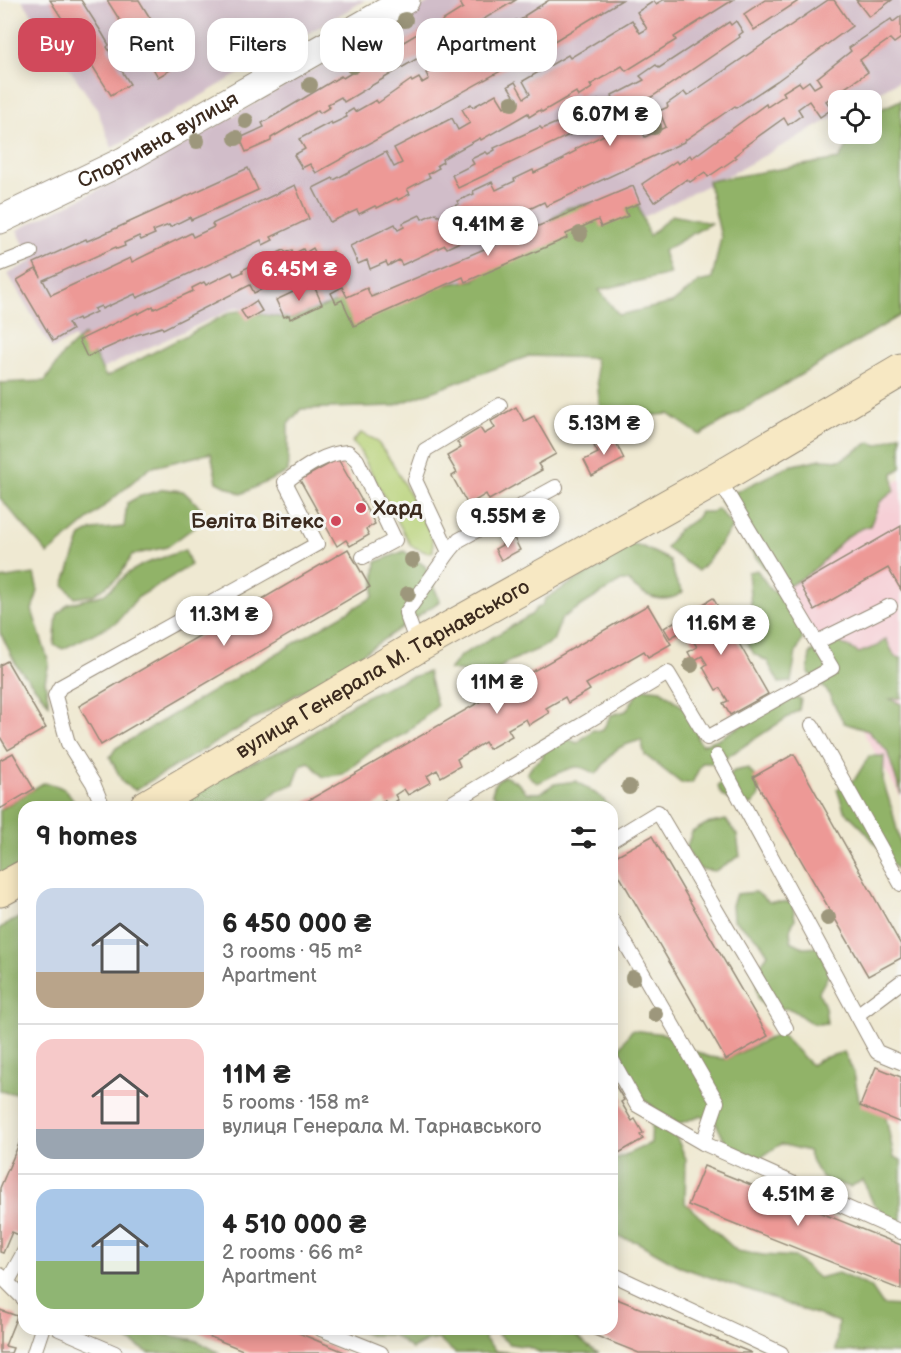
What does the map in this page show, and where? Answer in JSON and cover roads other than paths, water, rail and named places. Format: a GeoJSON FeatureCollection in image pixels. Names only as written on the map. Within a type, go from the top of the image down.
{"type":"FeatureCollection","features":[{"type":"Feature","properties":{"kind":"main road","name":"вулиця Генерала М. Тарнавського"},"geometry":{"type":"LineString","coordinates":[[165,801],[418,646],[718,478],[901,370]]}},
{"type":"Feature","properties":{"kind":"main road"},"geometry":{"type":"LineString","coordinates":[[0,890],[18,880]]}},
{"type":"Feature","properties":{"kind":"street","name":"Спортивна вулиця"},"geometry":{"type":"LineString","coordinates":[[0,220],[123,161],[406,0]]}},
{"type":"Feature","properties":{"kind":"lane"},"geometry":{"type":"LineString","coordinates":[[0,265],[31,252]]}},
{"type":"Feature","properties":{"kind":"lane"},"geometry":{"type":"LineString","coordinates":[[449,552],[415,480],[425,450],[500,405]]}},
{"type":"Feature","properties":{"kind":"lane"},"geometry":{"type":"LineString","coordinates":[[100,801],[93,783],[68,743],[55,696],[60,687],[317,544],[285,482],[307,466],[336,453],[348,452],[357,460],[395,540],[363,556]]}},
{"type":"Feature","properties":{"kind":"lane"},"geometry":{"type":"LineString","coordinates":[[455,801],[668,673],[707,738],[832,668],[718,478]]}},
{"type":"Feature","properties":{"kind":"lane"},"geometry":{"type":"LineString","coordinates":[[418,646],[406,613],[459,540],[556,487]]}},
{"type":"Feature","properties":{"kind":"lane"},"geometry":{"type":"LineString","coordinates":[[818,642],[890,606]]}},
{"type":"Feature","properties":{"kind":"lane"},"geometry":{"type":"LineString","coordinates":[[812,725],[901,884]]}},
{"type":"Feature","properties":{"kind":"lane"},"geometry":{"type":"LineString","coordinates":[[717,756],[877,1052],[901,1062]]}},
{"type":"Feature","properties":{"kind":"lane"},"geometry":{"type":"LineString","coordinates":[[618,836],[658,812],[786,1028]]}},
{"type":"Feature","properties":{"kind":"lane"},"geometry":{"type":"LineString","coordinates":[[618,930],[717,1102],[703,1143]]}},
{"type":"Feature","properties":{"kind":"lane"},"geometry":{"type":"LineString","coordinates":[[857,1015],[901,982]]}},
{"type":"Feature","properties":{"kind":"lane"},"geometry":{"type":"LineString","coordinates":[[618,1071],[637,1105],[703,1143],[901,1232]]}},
{"type":"Feature","properties":{"kind":"lane"},"geometry":{"type":"LineString","coordinates":[[18,1260],[4,1278],[18,1293]]}},
{"type":"Feature","properties":{"kind":"lane"},"geometry":{"type":"LineString","coordinates":[[618,1277],[781,1353]]}},
{"type":"Feature","properties":{"kind":"lane"},"geometry":{"type":"LineString","coordinates":[[34,1353],[40,1335]]}},
{"type":"Feature","properties":{"kind":"lane"},"geometry":{"type":"LineString","coordinates":[[73,1335],[115,1353]]}},
{"type":"Feature","properties":{"kind":"lane"},"geometry":{"type":"LineString","coordinates":[[336,1335],[381,1353]]}},
{"type":"Feature","properties":{"kind":"place","name":"Хард"},"geometry":{"type":"Point","coordinates":[361,508]}},
{"type":"Feature","properties":{"kind":"place","name":"Беліта Вітекс"},"geometry":{"type":"Point","coordinates":[336,521]}}]}
